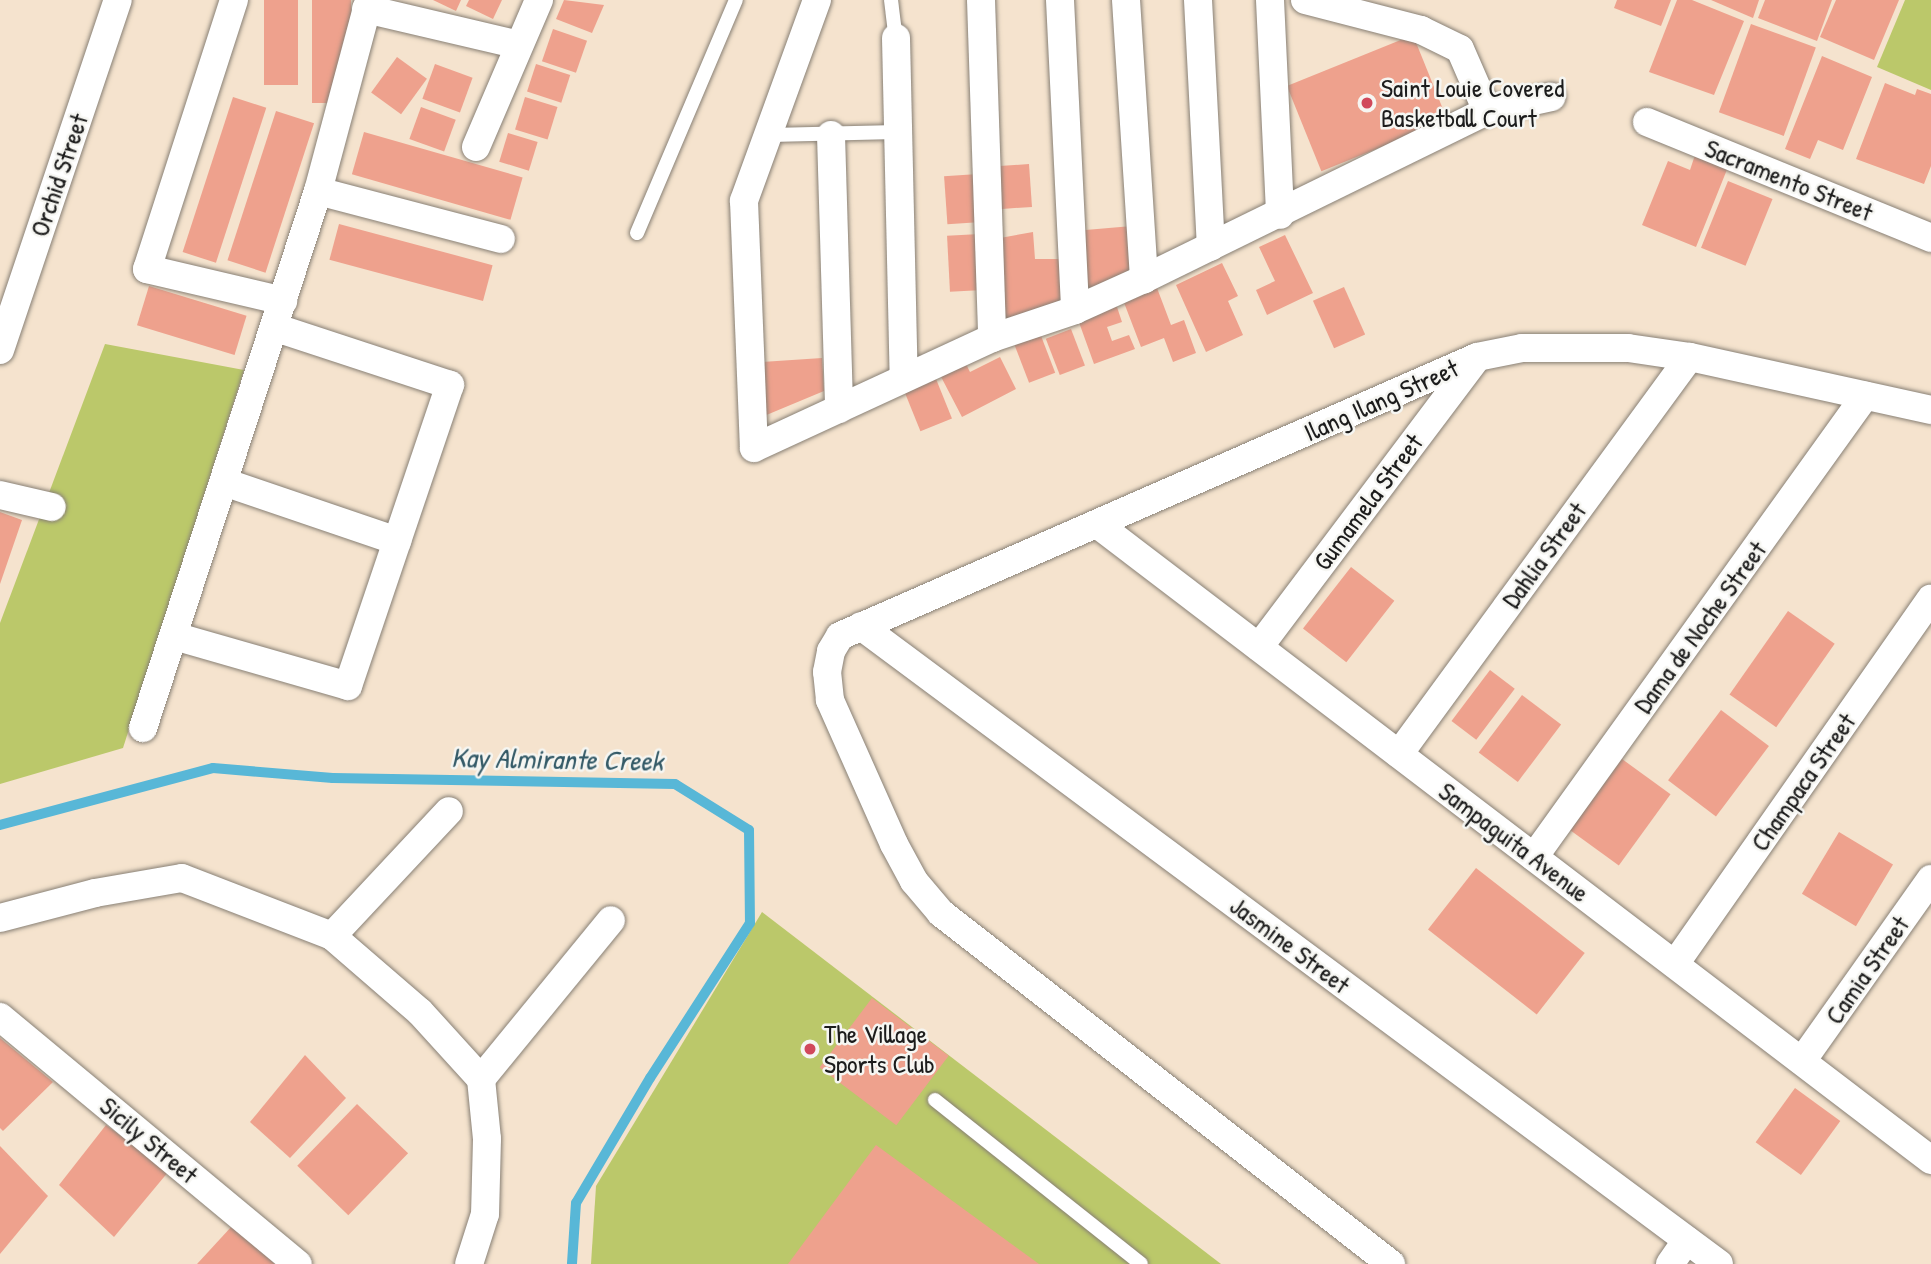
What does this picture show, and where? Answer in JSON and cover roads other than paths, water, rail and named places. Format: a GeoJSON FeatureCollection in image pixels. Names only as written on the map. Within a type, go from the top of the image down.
{"type":"FeatureCollection","features":[{"type":"Feature","properties":{"kind":"street","name":"Orchid Street"},"geometry":{"type":"LineString","coordinates":[[0,350],[118,0]]}},
{"type":"Feature","properties":{"kind":"street"},"geometry":{"type":"LineString","coordinates":[[174,636],[348,686],[450,385],[279,314],[148,269],[234,0]]}},
{"type":"Feature","properties":{"kind":"street"},"geometry":{"type":"LineString","coordinates":[[476,147],[539,0]]}},
{"type":"Feature","properties":{"kind":"street"},"geometry":{"type":"LineString","coordinates":[[817,0],[744,201],[754,448],[992,338],[1075,310],[1144,279],[1280,215],[1487,111],[1551,97]]}},
{"type":"Feature","properties":{"kind":"street"},"geometry":{"type":"LineString","coordinates":[[981,0],[992,338]]}},
{"type":"Feature","properties":{"kind":"street"},"geometry":{"type":"LineString","coordinates":[[1060,0],[1075,310]]}},
{"type":"Feature","properties":{"kind":"street"},"geometry":{"type":"LineString","coordinates":[[1126,0],[1144,279]]}},
{"type":"Feature","properties":{"kind":"street"},"geometry":{"type":"LineString","coordinates":[[1198,0],[1211,247]]}},
{"type":"Feature","properties":{"kind":"street"},"geometry":{"type":"LineString","coordinates":[[1270,0],[1280,215]]}},
{"type":"Feature","properties":{"kind":"street"},"geometry":{"type":"LineString","coordinates":[[1305,0],[1422,30],[1460,49],[1487,111]]}},
{"type":"Feature","properties":{"kind":"street"},"geometry":{"type":"LineString","coordinates":[[143,728],[318,191],[368,4],[519,45]]}},
{"type":"Feature","properties":{"kind":"street"},"geometry":{"type":"LineString","coordinates":[[896,38],[904,378]]}},
{"type":"Feature","properties":{"kind":"street","name":"Sacramento Street"},"geometry":{"type":"LineString","coordinates":[[1647,122],[1931,238]]}},
{"type":"Feature","properties":{"kind":"street"},"geometry":{"type":"LineString","coordinates":[[831,135],[839,409]]}},
{"type":"Feature","properties":{"kind":"street"},"geometry":{"type":"LineString","coordinates":[[318,191],[501,239]]}},
{"type":"Feature","properties":{"kind":"street","name":"Ilang Ilang Street"},"geometry":{"type":"LineString","coordinates":[[1391,1264],[941,913],[915,881],[894,844],[830,700],[827,672],[831,651],[840,636],[1477,357],[1522,348],[1580,346],[1690,357],[1931,411]]}},
{"type":"Feature","properties":{"kind":"street","name":"Gumamela Street"},"geometry":{"type":"LineString","coordinates":[[1259,647],[1477,357]]}},
{"type":"Feature","properties":{"kind":"street","name":"Dahlia Street"},"geometry":{"type":"LineString","coordinates":[[1399,754],[1690,357]]}},
{"type":"Feature","properties":{"kind":"street","name":"Dama de Noche Street"},"geometry":{"type":"LineString","coordinates":[[1534,857],[1865,396]]}},
{"type":"Feature","properties":{"kind":"street"},"geometry":{"type":"LineString","coordinates":[[224,482],[397,541]]}},
{"type":"Feature","properties":{"kind":"street"},"geometry":{"type":"LineString","coordinates":[[0,495],[52,507]]}},
{"type":"Feature","properties":{"kind":"street","name":"Sampaguita Avenue"},"geometry":{"type":"LineString","coordinates":[[1097,524],[1931,1160]]}},
{"type":"Feature","properties":{"kind":"street","name":"Champaca Street"},"geometry":{"type":"LineString","coordinates":[[1675,964],[1931,599]]}},
{"type":"Feature","properties":{"kind":"street","name":"Jasmine Street"},"geometry":{"type":"LineString","coordinates":[[861,626],[1719,1264]]}},
{"type":"Feature","properties":{"kind":"street"},"geometry":{"type":"LineString","coordinates":[[332,936],[449,811]]}},
{"type":"Feature","properties":{"kind":"street"},"geometry":{"type":"LineString","coordinates":[[0,918],[95,893],[182,878],[332,936],[420,1012],[481,1079],[487,1139],[485,1214],[469,1264]]}},
{"type":"Feature","properties":{"kind":"street","name":"Camia Street"},"geometry":{"type":"LineString","coordinates":[[1802,1062],[1931,879]]}},
{"type":"Feature","properties":{"kind":"street"},"geometry":{"type":"LineString","coordinates":[[481,1079],[611,920]]}},
{"type":"Feature","properties":{"kind":"street","name":"Sicily Street"},"geometry":{"type":"LineString","coordinates":[[0,1017],[298,1264]]}},
{"type":"Feature","properties":{"kind":"street"},"geometry":{"type":"LineString","coordinates":[[1670,1264],[1687,1240]]}},
{"type":"Feature","properties":{"kind":"lane"},"geometry":{"type":"LineString","coordinates":[[637,233],[736,0]]}},
{"type":"Feature","properties":{"kind":"lane"},"geometry":{"type":"LineString","coordinates":[[891,0],[896,38]]}},
{"type":"Feature","properties":{"kind":"lane"},"geometry":{"type":"LineString","coordinates":[[767,135],[900,132]]}},
{"type":"Feature","properties":{"kind":"lane"},"geometry":{"type":"LineString","coordinates":[[935,1100],[1142,1264]]}},
{"type":"Feature","properties":{"kind":"waterway","name":"Kay Almirante Creek"},"geometry":{"type":"LineString","coordinates":[[0,825],[213,768],[333,778],[675,784],[749,830],[750,923],[650,1078],[576,1203],[572,1264]]}},
{"type":"Feature","properties":{"kind":"place","name":"Saint Louie Covered Basketball Court"},"geometry":{"type":"Point","coordinates":[1367,103]}},
{"type":"Feature","properties":{"kind":"place","name":"The Village Sports Club"},"geometry":{"type":"Point","coordinates":[810,1049]}}]}
